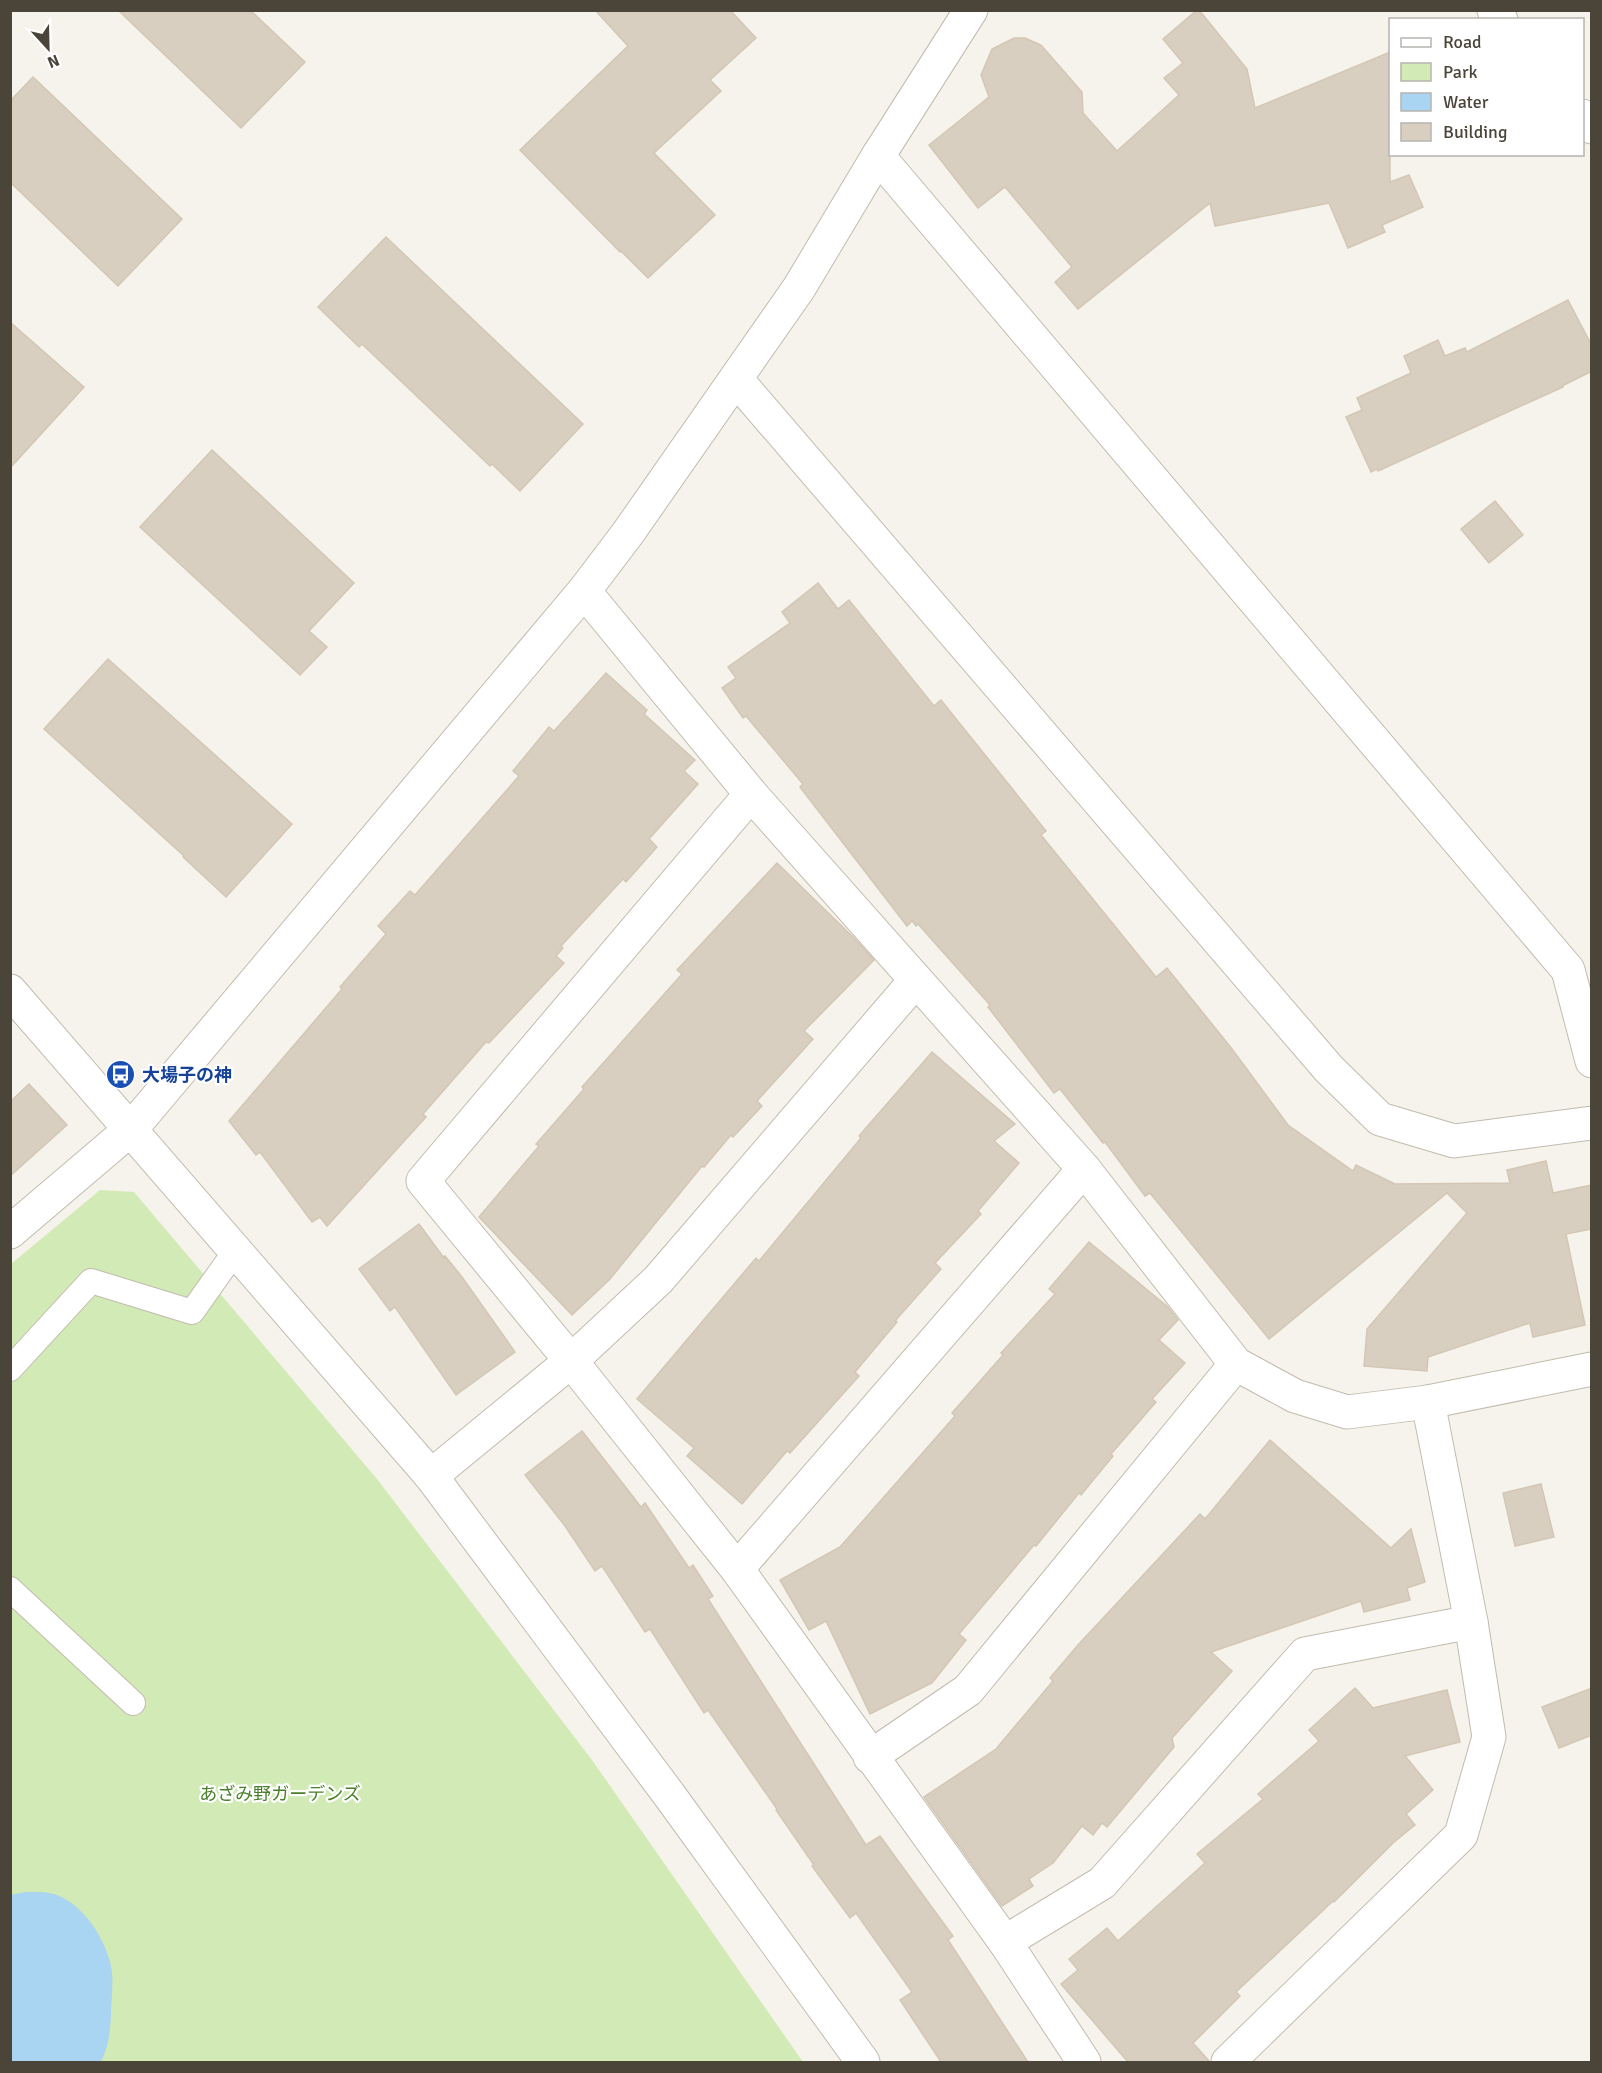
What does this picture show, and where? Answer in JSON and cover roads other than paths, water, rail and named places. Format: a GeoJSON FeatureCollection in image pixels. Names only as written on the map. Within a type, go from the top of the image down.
{"type":"FeatureCollection","features":[{"type":"Feature","properties":{"kind":"street"},"geometry":{"type":"LineString","coordinates":[[10,1232],[131,1129],[584,591],[799,288],[878,156],[971,10]]}},
{"type":"Feature","properties":{"kind":"street"},"geometry":{"type":"LineString","coordinates":[[878,156],[1568,970],[1592,1061]]}},
{"type":"Feature","properties":{"kind":"street"},"geometry":{"type":"LineString","coordinates":[[736,379],[1329,1069],[1380,1119],[1454,1141],[1592,1123]]}},
{"type":"Feature","properties":{"kind":"street"},"geometry":{"type":"LineString","coordinates":[[584,591],[751,794],[1084,1169],[1236,1364],[1295,1396],[1347,1412],[1428,1402],[1592,1369]]}},
{"type":"Feature","properties":{"kind":"street"},"geometry":{"type":"LineString","coordinates":[[751,794],[423,1181],[736,1569],[1005,1942],[1084,2062]]}},
{"type":"Feature","properties":{"kind":"street"},"geometry":{"type":"LineString","coordinates":[[431,1476],[571,1362],[658,1280],[916,980]]}},
{"type":"Feature","properties":{"kind":"street"},"geometry":{"type":"LineString","coordinates":[[10,991],[431,1476],[670,1796],[863,2062]]}},
{"type":"Feature","properties":{"kind":"street"},"geometry":{"type":"LineString","coordinates":[[736,1569],[1084,1169]]}},
{"type":"Feature","properties":{"kind":"street"},"geometry":{"type":"LineString","coordinates":[[870,1757],[968,1690],[1236,1364]]}},
{"type":"Feature","properties":{"kind":"street"},"geometry":{"type":"LineString","coordinates":[[1228,2062],[1461,1835],[1489,1737],[1471,1622],[1428,1402]]}},
{"type":"Feature","properties":{"kind":"street"},"geometry":{"type":"LineString","coordinates":[[1005,1942],[1102,1883],[1305,1654],[1471,1622]]}},
{"type":"Feature","properties":{"kind":"lane"},"geometry":{"type":"LineString","coordinates":[[10,1369],[91,1281],[192,1312],[236,1250]]}},
{"type":"Feature","properties":{"kind":"lane"},"geometry":{"type":"LineString","coordinates":[[10,1589],[134,1703]]}},
{"type":"Feature","properties":{"kind":"water"},"geometry":{"type":"Polygon","coordinates":[[[25,1892],[49,1893],[67,1900],[84,1914],[103,1942],[110,1962],[112,1985],[111,2023],[101,2062],[11,2062],[11,1895],[25,1892]]]}},
{"type":"Feature","properties":{"kind":"place","name":"大場子の神"},"geometry":{"type":"Point","coordinates":[121,1075]}},
{"type":"Feature","properties":{"kind":"park label","name":"あざみ野ガーデンズ"},"geometry":{"type":"Point","coordinates":[280,1794]}}]}
